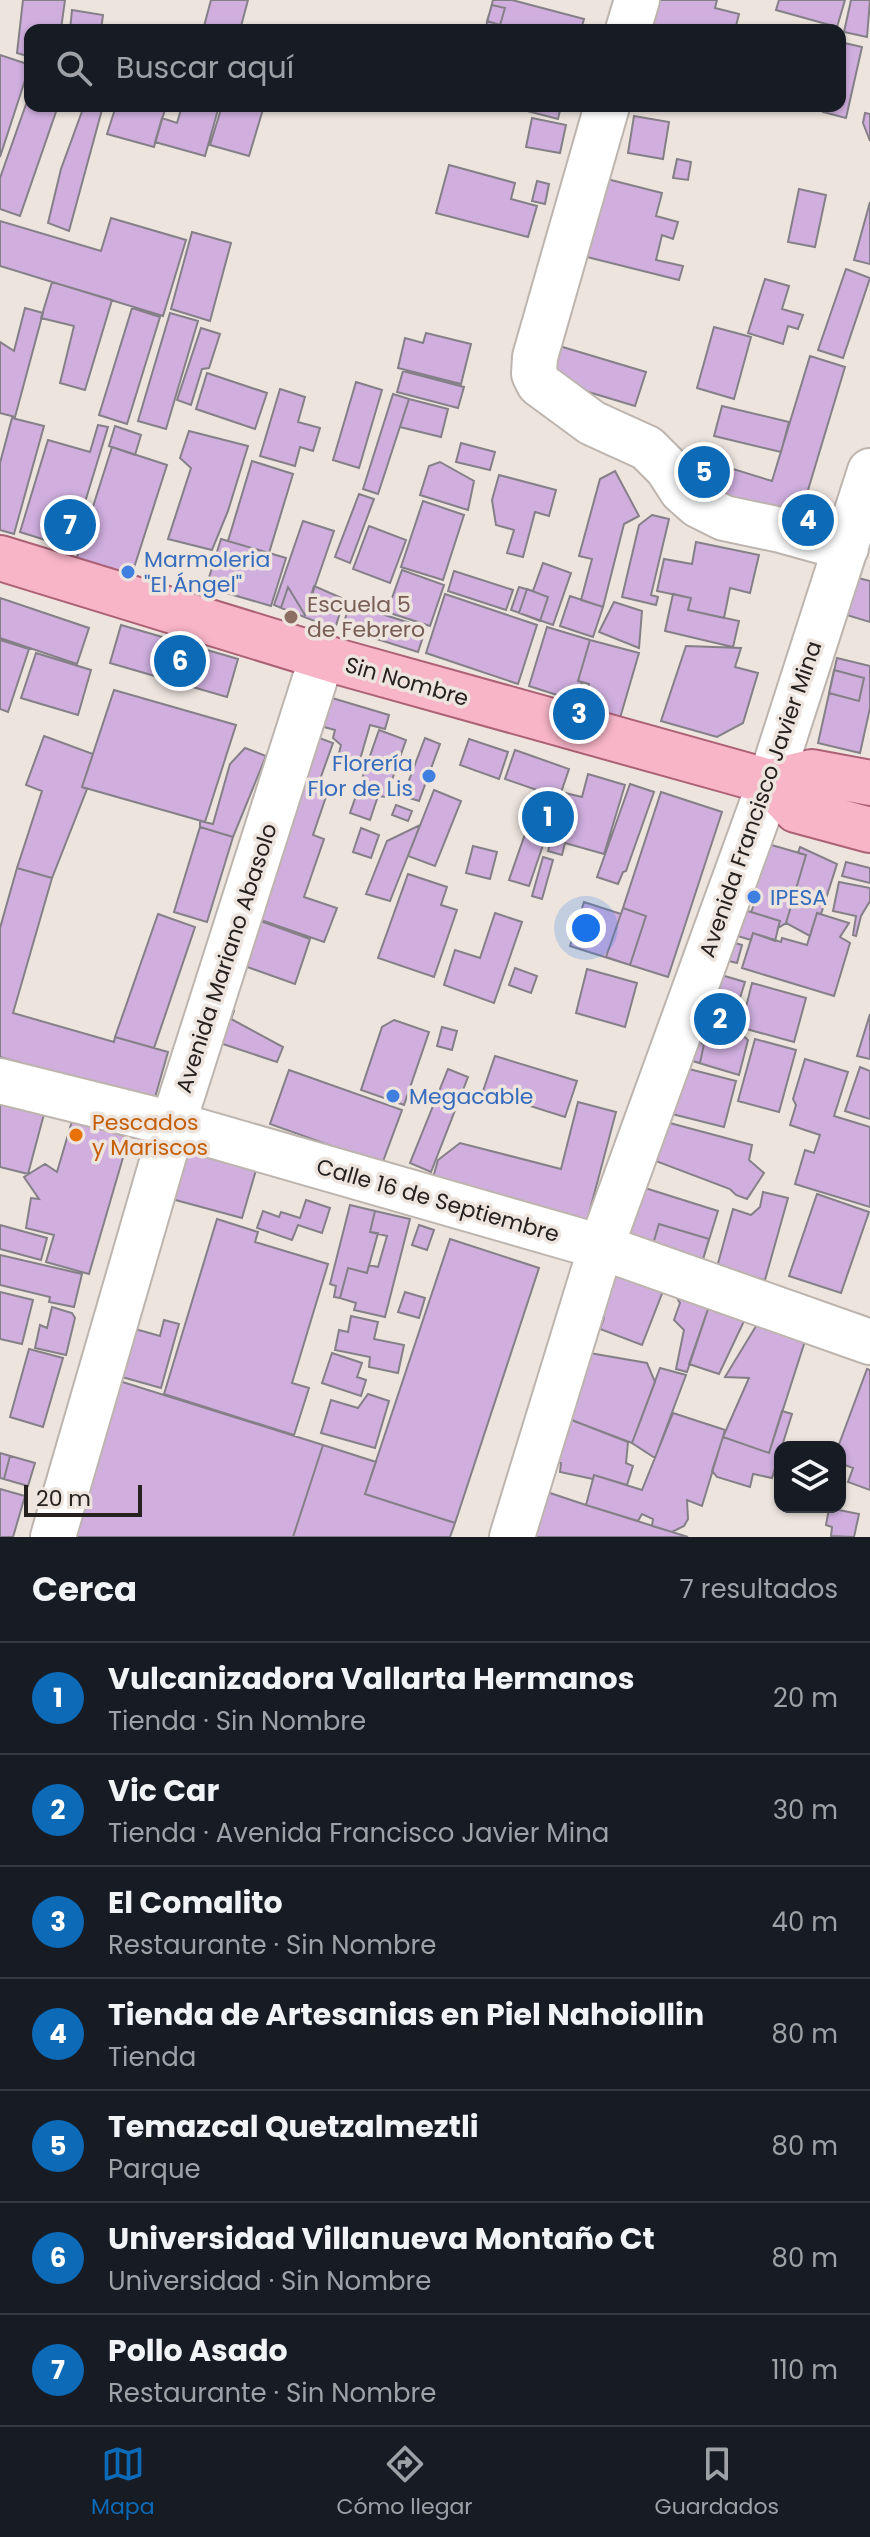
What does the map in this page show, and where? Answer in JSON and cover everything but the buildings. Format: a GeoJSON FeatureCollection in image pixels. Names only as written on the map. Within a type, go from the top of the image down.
{"type":"FeatureCollection","features":[{"type":"Feature","properties":{"kind":"main road","name":"Sin Nombre"},"geometry":{"type":"LineString","coordinates":[[0,558],[322,657],[770,782],[812,772],[870,783]]}},
{"type":"Feature","properties":{"kind":"main road"},"geometry":{"type":"LineString","coordinates":[[770,782],[796,810],[870,830]]}},
{"type":"Feature","properties":{"kind":"street"},"geometry":{"type":"LineString","coordinates":[[630,24],[637,0]]}},
{"type":"Feature","properties":{"kind":"street"},"geometry":{"type":"LineString","coordinates":[[605,112],[535,357],[534,374],[539,384],[592,423],[647,448],[667,468],[682,491],[698,505],[724,518],[846,548]]}},
{"type":"Feature","properties":{"kind":"street","name":"Avenida Francisco Javier Mina"},"geometry":{"type":"LineString","coordinates":[[512,1537],[601,1247],[770,782],[870,471]]}},
{"type":"Feature","properties":{"kind":"street","name":"Avenida Mariano Abasolo"},"geometry":{"type":"LineString","coordinates":[[53,1537],[173,1124],[322,657]]}},
{"type":"Feature","properties":{"kind":"street","name":"Calle 16 de Septiembre"},"geometry":{"type":"LineString","coordinates":[[0,1081],[173,1124],[601,1247],[870,1342]]}},
{"type":"Feature","properties":{"kind":"place","name":"Temazcal Quetzalmeztli"},"geometry":{"type":"Point","coordinates":[704,472]}},
{"type":"Feature","properties":{"kind":"place","name":"Tienda de Artesanias en Piel Nahoiollin"},"geometry":{"type":"Point","coordinates":[808,520]}},
{"type":"Feature","properties":{"kind":"place","name":"Pollo Asado"},"geometry":{"type":"Point","coordinates":[70,525]}},
{"type":"Feature","properties":{"kind":"place","name":"Marmoleria \"El Ángel\""},"geometry":{"type":"Point","coordinates":[128,572]}},
{"type":"Feature","properties":{"kind":"place","name":"Escuela 5 de Febrero"},"geometry":{"type":"Point","coordinates":[291,617]}},
{"type":"Feature","properties":{"kind":"place","name":"Universidad Villanueva Montaño Ct"},"geometry":{"type":"Point","coordinates":[180,661]}},
{"type":"Feature","properties":{"kind":"place","name":"El Comalito"},"geometry":{"type":"Point","coordinates":[579,714]}},
{"type":"Feature","properties":{"kind":"place","name":"Florería Flor de Lis"},"geometry":{"type":"Point","coordinates":[429,776]}},
{"type":"Feature","properties":{"kind":"place","name":"Vulcanizadora Vallarta Hermanos"},"geometry":{"type":"Point","coordinates":[548,817]}},
{"type":"Feature","properties":{"kind":"place","name":"IPESA"},"geometry":{"type":"Point","coordinates":[754,897]}},
{"type":"Feature","properties":{"kind":"place","name":"Vic Car"},"geometry":{"type":"Point","coordinates":[720,1019]}},
{"type":"Feature","properties":{"kind":"place","name":"Megacable"},"geometry":{"type":"Point","coordinates":[393,1096]}},
{"type":"Feature","properties":{"kind":"place","name":"Pescados y Mariscos"},"geometry":{"type":"Point","coordinates":[76,1135]}}]}
